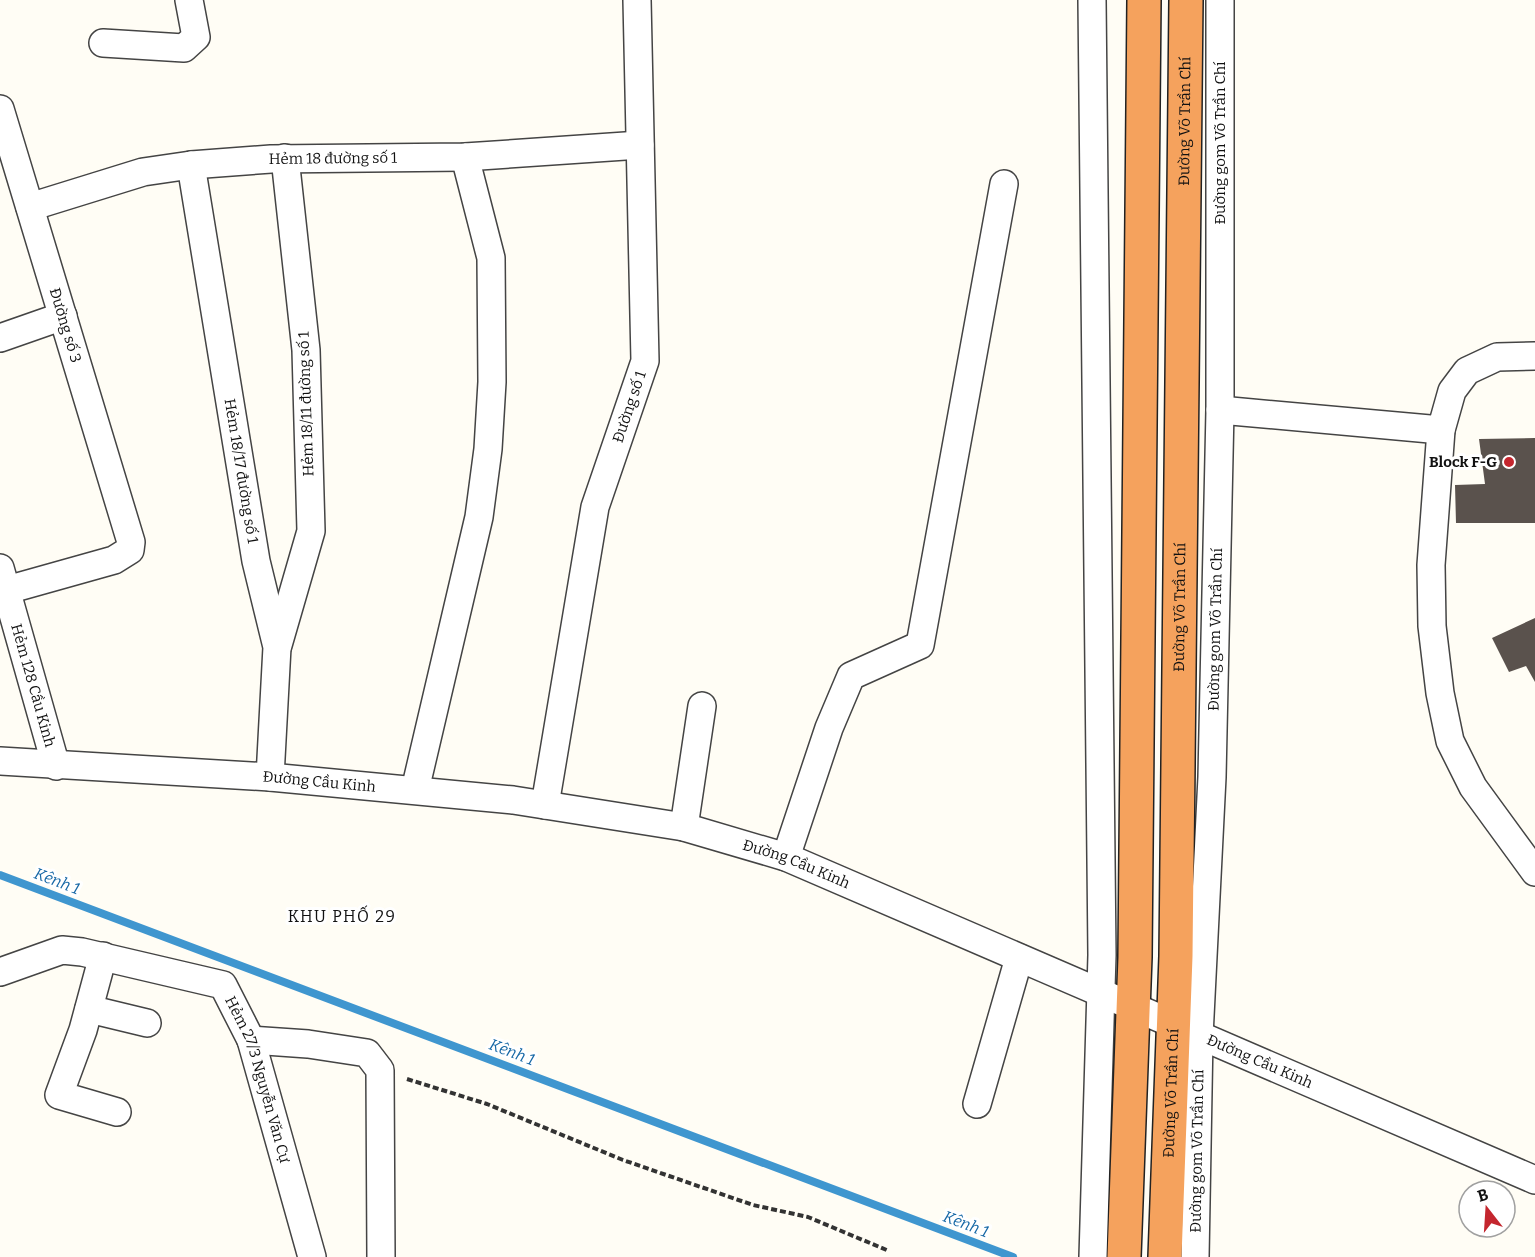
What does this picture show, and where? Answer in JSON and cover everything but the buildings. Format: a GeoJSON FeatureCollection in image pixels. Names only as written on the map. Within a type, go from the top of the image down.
{"type":"FeatureCollection","features":[{"type":"Feature","properties":{"kind":"highway"},"geometry":{"type":"LineString","coordinates":[[1124,1257],[1134,1008],[1144,0]]}},
{"type":"Feature","properties":{"kind":"highway","name":"Đường Võ Trần Chí"},"geometry":{"type":"LineString","coordinates":[[1166,1257],[1166,1216],[1187,1031],[1186,0]]}},
{"type":"Feature","properties":{"kind":"street"},"geometry":{"type":"LineString","coordinates":[[103,43],[184,48],[196,37],[189,0]]}},
{"type":"Feature","properties":{"kind":"street","name":"Đường số 1"},"geometry":{"type":"LineString","coordinates":[[545,805],[595,507],[645,362],[637,0]]}},
{"type":"Feature","properties":{"kind":"street"},"geometry":{"type":"LineString","coordinates":[[1092,0],[1101,995],[1093,1249]]}},
{"type":"Feature","properties":{"kind":"street","name":"Đường gom Võ Trần Chí"},"geometry":{"type":"LineString","coordinates":[[1195,1257],[1187,1031],[1212,777],[1220,410],[1220,0]]}},
{"type":"Feature","properties":{"kind":"street","name":"Đường số 3"},"geometry":{"type":"LineString","coordinates":[[0,109],[5,146],[30,207],[131,542],[130,550],[114,560],[4,579]]}},
{"type":"Feature","properties":{"kind":"street","name":"Hẻm 18 đường số 1"},"geometry":{"type":"LineString","coordinates":[[30,207],[144,172],[191,165],[285,159],[465,157],[640,145]]}},
{"type":"Feature","properties":{"kind":"street"},"geometry":{"type":"LineString","coordinates":[[415,790],[479,517],[488,449],[492,382],[491,258],[465,157]]}},
{"type":"Feature","properties":{"kind":"street","name":"Hẻm 18/11 đường số 1"},"geometry":{"type":"LineString","coordinates":[[277,646],[311,531],[306,350],[285,159]]}},
{"type":"Feature","properties":{"kind":"street","name":"Hẻm 18/17 đường số 1"},"geometry":{"type":"LineString","coordinates":[[191,165],[256,561],[277,646],[270,777]]}},
{"type":"Feature","properties":{"kind":"street"},"geometry":{"type":"LineString","coordinates":[[786,857],[829,728],[851,676],[920,645],[1004,184]]}},
{"type":"Feature","properties":{"kind":"street"},"geometry":{"type":"LineString","coordinates":[[0,338],[63,316]]}},
{"type":"Feature","properties":{"kind":"street"},"geometry":{"type":"LineString","coordinates":[[1535,356],[1497,357],[1467,371],[1452,390],[1441,430],[1431,565],[1432,626],[1440,693],[1450,741],[1473,787],[1535,872]]}},
{"type":"Feature","properties":{"kind":"street"},"geometry":{"type":"LineString","coordinates":[[1220,410],[1441,430]]}},
{"type":"Feature","properties":{"kind":"street","name":"Hẻm 128 Cầu Kinh"},"geometry":{"type":"LineString","coordinates":[[4,579],[56,766]]}},
{"type":"Feature","properties":{"kind":"street"},"geometry":{"type":"LineString","coordinates":[[684,827],[702,706]]}},
{"type":"Feature","properties":{"kind":"street","name":"Đường Cầu Kinh"},"geometry":{"type":"LineString","coordinates":[[0,761],[270,777],[415,790],[545,805],[684,827],[786,857],[1101,995],[1535,1180]]}},
{"type":"Feature","properties":{"kind":"street","name":"Hẻm 27/3 Nguyễn Văn Cự"},"geometry":{"type":"LineString","coordinates":[[0,972],[62,950],[103,956],[223,985],[251,1040],[312,1257]]}},
{"type":"Feature","properties":{"kind":"street"},"geometry":{"type":"LineString","coordinates":[[103,956],[89,1009],[59,1095],[117,1112]]}},
{"type":"Feature","properties":{"kind":"street"},"geometry":{"type":"LineString","coordinates":[[977,1104],[1019,958]]}},
{"type":"Feature","properties":{"kind":"street"},"geometry":{"type":"LineString","coordinates":[[89,1009],[147,1023]]}},
{"type":"Feature","properties":{"kind":"street"},"geometry":{"type":"LineString","coordinates":[[251,1040],[308,1044],[367,1053],[381,1070],[381,1257]]}},
{"type":"Feature","properties":{"kind":"path"},"geometry":{"type":"LineString","coordinates":[[381,1070],[487,1104],[623,1161],[753,1205],[808,1217],[889,1251]]}},
{"type":"Feature","properties":{"kind":"waterway","name":"Kênh 1"},"geometry":{"type":"LineString","coordinates":[[0,875],[1013,1257]]}},
{"type":"Feature","properties":{"kind":"place","name":"Block F-G"},"geometry":{"type":"Point","coordinates":[1509,462]}},
{"type":"Feature","properties":{"kind":"district","name":"KHU PHỐ 29"},"geometry":{"type":"Point","coordinates":[342,916]}}]}
